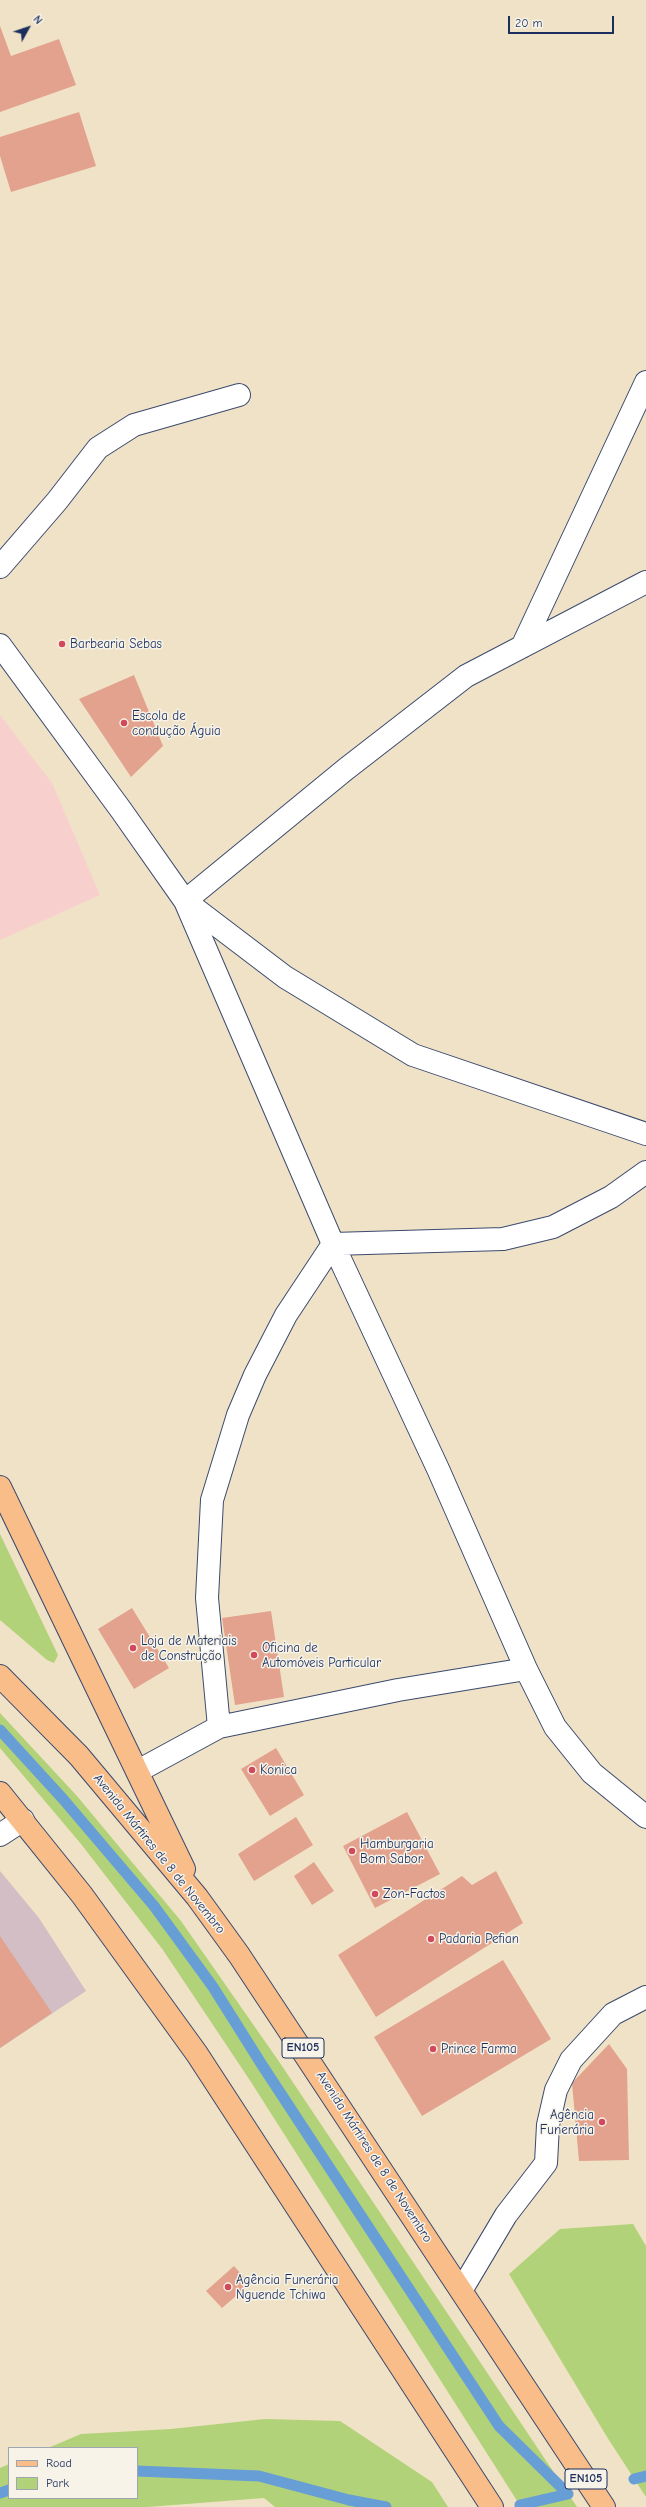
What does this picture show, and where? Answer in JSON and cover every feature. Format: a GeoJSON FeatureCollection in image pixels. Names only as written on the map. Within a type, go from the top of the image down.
{"type":"FeatureCollection","features":[{"type":"Feature","properties":{"kind":"main road"},"geometry":{"type":"LineString","coordinates":[[0,1488],[138,1771],[197,1897]]}},
{"type":"Feature","properties":{"kind":"main road","name":"Avenida Mártires de 8 de Novembro"},"geometry":{"type":"LineString","coordinates":[[0,1676],[79,1756],[197,1897],[278,2011],[568,2450],[604,2507]]}},
{"type":"Feature","properties":{"kind":"main road"},"geometry":{"type":"LineString","coordinates":[[0,1793],[23,1820],[136,1968],[197,2054],[492,2507]]}},
{"type":"Feature","properties":{"kind":"street"},"geometry":{"type":"LineString","coordinates":[[522,647],[646,382]]}},
{"type":"Feature","properties":{"kind":"street"},"geometry":{"type":"LineString","coordinates":[[0,567],[57,501],[98,448],[134,425],[239,395]]}},
{"type":"Feature","properties":{"kind":"street"},"geometry":{"type":"LineString","coordinates":[[185,901],[346,769],[466,676],[646,582]]}},
{"type":"Feature","properties":{"kind":"street"},"geometry":{"type":"LineString","coordinates":[[0,645],[121,810],[185,901],[333,1244],[438,1469],[526,1669],[555,1727],[592,1774],[646,1817]]}},
{"type":"Feature","properties":{"kind":"street"},"geometry":{"type":"LineString","coordinates":[[185,901],[285,977],[413,1055],[646,1134]]}},
{"type":"Feature","properties":{"kind":"street"},"geometry":{"type":"LineString","coordinates":[[333,1244],[503,1239],[553,1227],[611,1197],[646,1172]]}},
{"type":"Feature","properties":{"kind":"street"},"geometry":{"type":"LineString","coordinates":[[219,1727],[207,1598],[212,1500],[238,1415],[255,1375],[286,1315],[333,1244]]}},
{"type":"Feature","properties":{"kind":"street"},"geometry":{"type":"LineString","coordinates":[[138,1771],[219,1727],[398,1690],[526,1669]]}},
{"type":"Feature","properties":{"kind":"street"},"geometry":{"type":"LineString","coordinates":[[0,1835],[23,1820]]}},
{"type":"Feature","properties":{"kind":"street"},"geometry":{"type":"LineString","coordinates":[[462,2289],[506,2215],[546,2163],[548,2125],[556,2090],[571,2060],[613,2014],[646,1997]]}},
{"type":"Feature","properties":{"kind":"shaded area"},"geometry":{"type":"Polygon","coordinates":[[[0,715],[52,783],[100,895],[0,940],[0,715]]]}},
{"type":"Feature","properties":{"kind":"shaded area"},"geometry":{"type":"Polygon","coordinates":[[[0,1871],[39,1918],[86,1991],[0,2048],[0,1871]]]}},
{"type":"Feature","properties":{"kind":"green space"},"geometry":{"type":"Polygon","coordinates":[[[0,1534],[58,1655],[54,1663],[47,1660],[0,1620],[0,1534]]]}},
{"type":"Feature","properties":{"kind":"green space"},"geometry":{"type":"Polygon","coordinates":[[[0,1713],[77,1796],[181,1921],[280,2063],[577,2507],[521,2507],[251,2082],[163,1950],[81,1844],[0,1748],[0,1713]]]}},
{"type":"Feature","properties":{"kind":"green space"},"geometry":{"type":"Polygon","coordinates":[[[633,2224],[646,2246],[646,2497],[607,2437],[509,2274],[560,2229],[633,2224]]]}},
{"type":"Feature","properties":{"kind":"green space"},"geometry":{"type":"Polygon","coordinates":[[[265,2419],[340,2421],[432,2482],[448,2507],[275,2507],[264,2498],[148,2507],[0,2507],[0,2468],[8,2464],[8,2499],[138,2499],[138,2447],[50,2447],[81,2434],[171,2429],[265,2419]]]}},
{"type":"Feature","properties":{"kind":"building"},"geometry":{"type":"Polygon","coordinates":[[[0,26],[11,56],[59,39],[76,85],[0,112],[0,26]]]}},
{"type":"Feature","properties":{"kind":"building"},"geometry":{"type":"Polygon","coordinates":[[[79,112],[96,166],[11,192],[0,156],[0,137],[79,112]]]}},
{"type":"Feature","properties":{"kind":"building","name":"Escola de condução Águia"},"geometry":{"type":"Polygon","coordinates":[[[134,675],[163,746],[131,777],[79,699],[134,675]]]}},
{"type":"Feature","properties":{"kind":"building","name":"Loja de Materiais de Construção"},"geometry":{"type":"Polygon","coordinates":[[[132,1608],[169,1668],[134,1689],[98,1629],[132,1608]]]}},
{"type":"Feature","properties":{"kind":"building"},"geometry":{"type":"Polygon","coordinates":[[[271,1611],[284,1697],[235,1705],[222,1618],[271,1611]]]}},
{"type":"Feature","properties":{"kind":"building"},"geometry":{"type":"Polygon","coordinates":[[[276,1748],[304,1795],[270,1816],[241,1769],[276,1748]]]}},
{"type":"Feature","properties":{"kind":"building"},"geometry":{"type":"Polygon","coordinates":[[[407,1812],[440,1874],[375,1908],[343,1846],[407,1812]]]}},
{"type":"Feature","properties":{"kind":"building"},"geometry":{"type":"Polygon","coordinates":[[[296,1817],[313,1845],[254,1881],[238,1854],[296,1817]]]}},
{"type":"Feature","properties":{"kind":"building"},"geometry":{"type":"Polygon","coordinates":[[[314,1862],[334,1891],[312,1905],[294,1876],[314,1862]]]}},
{"type":"Feature","properties":{"kind":"building","name":"Padaria Pefian"},"geometry":{"type":"Polygon","coordinates":[[[496,1871],[523,1923],[376,2017],[338,1955],[462,1876],[472,1885],[496,1871]]]}},
{"type":"Feature","properties":{"kind":"building"},"geometry":{"type":"Polygon","coordinates":[[[0,1936],[52,2013],[0,2048],[0,1936]]]}},
{"type":"Feature","properties":{"kind":"building"},"geometry":{"type":"Polygon","coordinates":[[[503,1960],[551,2039],[422,2116],[374,2037],[503,1960]]]}},
{"type":"Feature","properties":{"kind":"building","name":"Agência Funerária"},"geometry":{"type":"Polygon","coordinates":[[[609,2044],[627,2069],[629,2160],[579,2161],[572,2083],[609,2044]]]}},
{"type":"Feature","properties":{"kind":"building","name":"Agência Funerária Nguende Tchiwa"},"geometry":{"type":"Polygon","coordinates":[[[234,2266],[250,2284],[222,2308],[206,2291],[234,2266]]]}},
{"type":"Feature","properties":{"kind":"waterway"},"geometry":{"type":"LineString","coordinates":[[0,1730],[63,1799],[154,1906],[213,1987],[262,2065],[499,2426],[568,2494]]}},
{"type":"Feature","properties":{"kind":"waterway"},"geometry":{"type":"LineString","coordinates":[[138,2471],[259,2476],[349,2500],[386,2507]]}},
{"type":"Feature","properties":{"kind":"waterway"},"geometry":{"type":"LineString","coordinates":[[634,2479],[646,2476]]}},
{"type":"Feature","properties":{"kind":"waterway"},"geometry":{"type":"LineString","coordinates":[[0,2493],[8,2490]]}},
{"type":"Feature","properties":{"kind":"waterway"},"geometry":{"type":"LineString","coordinates":[[520,2505],[568,2494]]}},
{"type":"Feature","properties":{"kind":"place","name":"Barbearia Sebas"},"geometry":{"type":"Point","coordinates":[62,644]}},
{"type":"Feature","properties":{"kind":"place","name":"Escola de condução Águia"},"geometry":{"type":"Point","coordinates":[124,723]}},
{"type":"Feature","properties":{"kind":"place","name":"Loja de Materiais de Construção"},"geometry":{"type":"Point","coordinates":[133,1648]}},
{"type":"Feature","properties":{"kind":"place","name":"Oficina de Automóveis Particular"},"geometry":{"type":"Point","coordinates":[254,1655]}},
{"type":"Feature","properties":{"kind":"place","name":"Konica"},"geometry":{"type":"Point","coordinates":[252,1770]}},
{"type":"Feature","properties":{"kind":"place","name":"Hamburgaria Bom Sabor"},"geometry":{"type":"Point","coordinates":[352,1851]}},
{"type":"Feature","properties":{"kind":"place","name":"Zon-Factos"},"geometry":{"type":"Point","coordinates":[375,1894]}},
{"type":"Feature","properties":{"kind":"place","name":"Padaria Pefian"},"geometry":{"type":"Point","coordinates":[431,1939]}},
{"type":"Feature","properties":{"kind":"place","name":"Prince Farma"},"geometry":{"type":"Point","coordinates":[433,2049]}},
{"type":"Feature","properties":{"kind":"place","name":"Agência Funerária"},"geometry":{"type":"Point","coordinates":[602,2122]}},
{"type":"Feature","properties":{"kind":"place","name":"Agência Funerária Nguende Tchiwa"},"geometry":{"type":"Point","coordinates":[228,2287]}}]}
